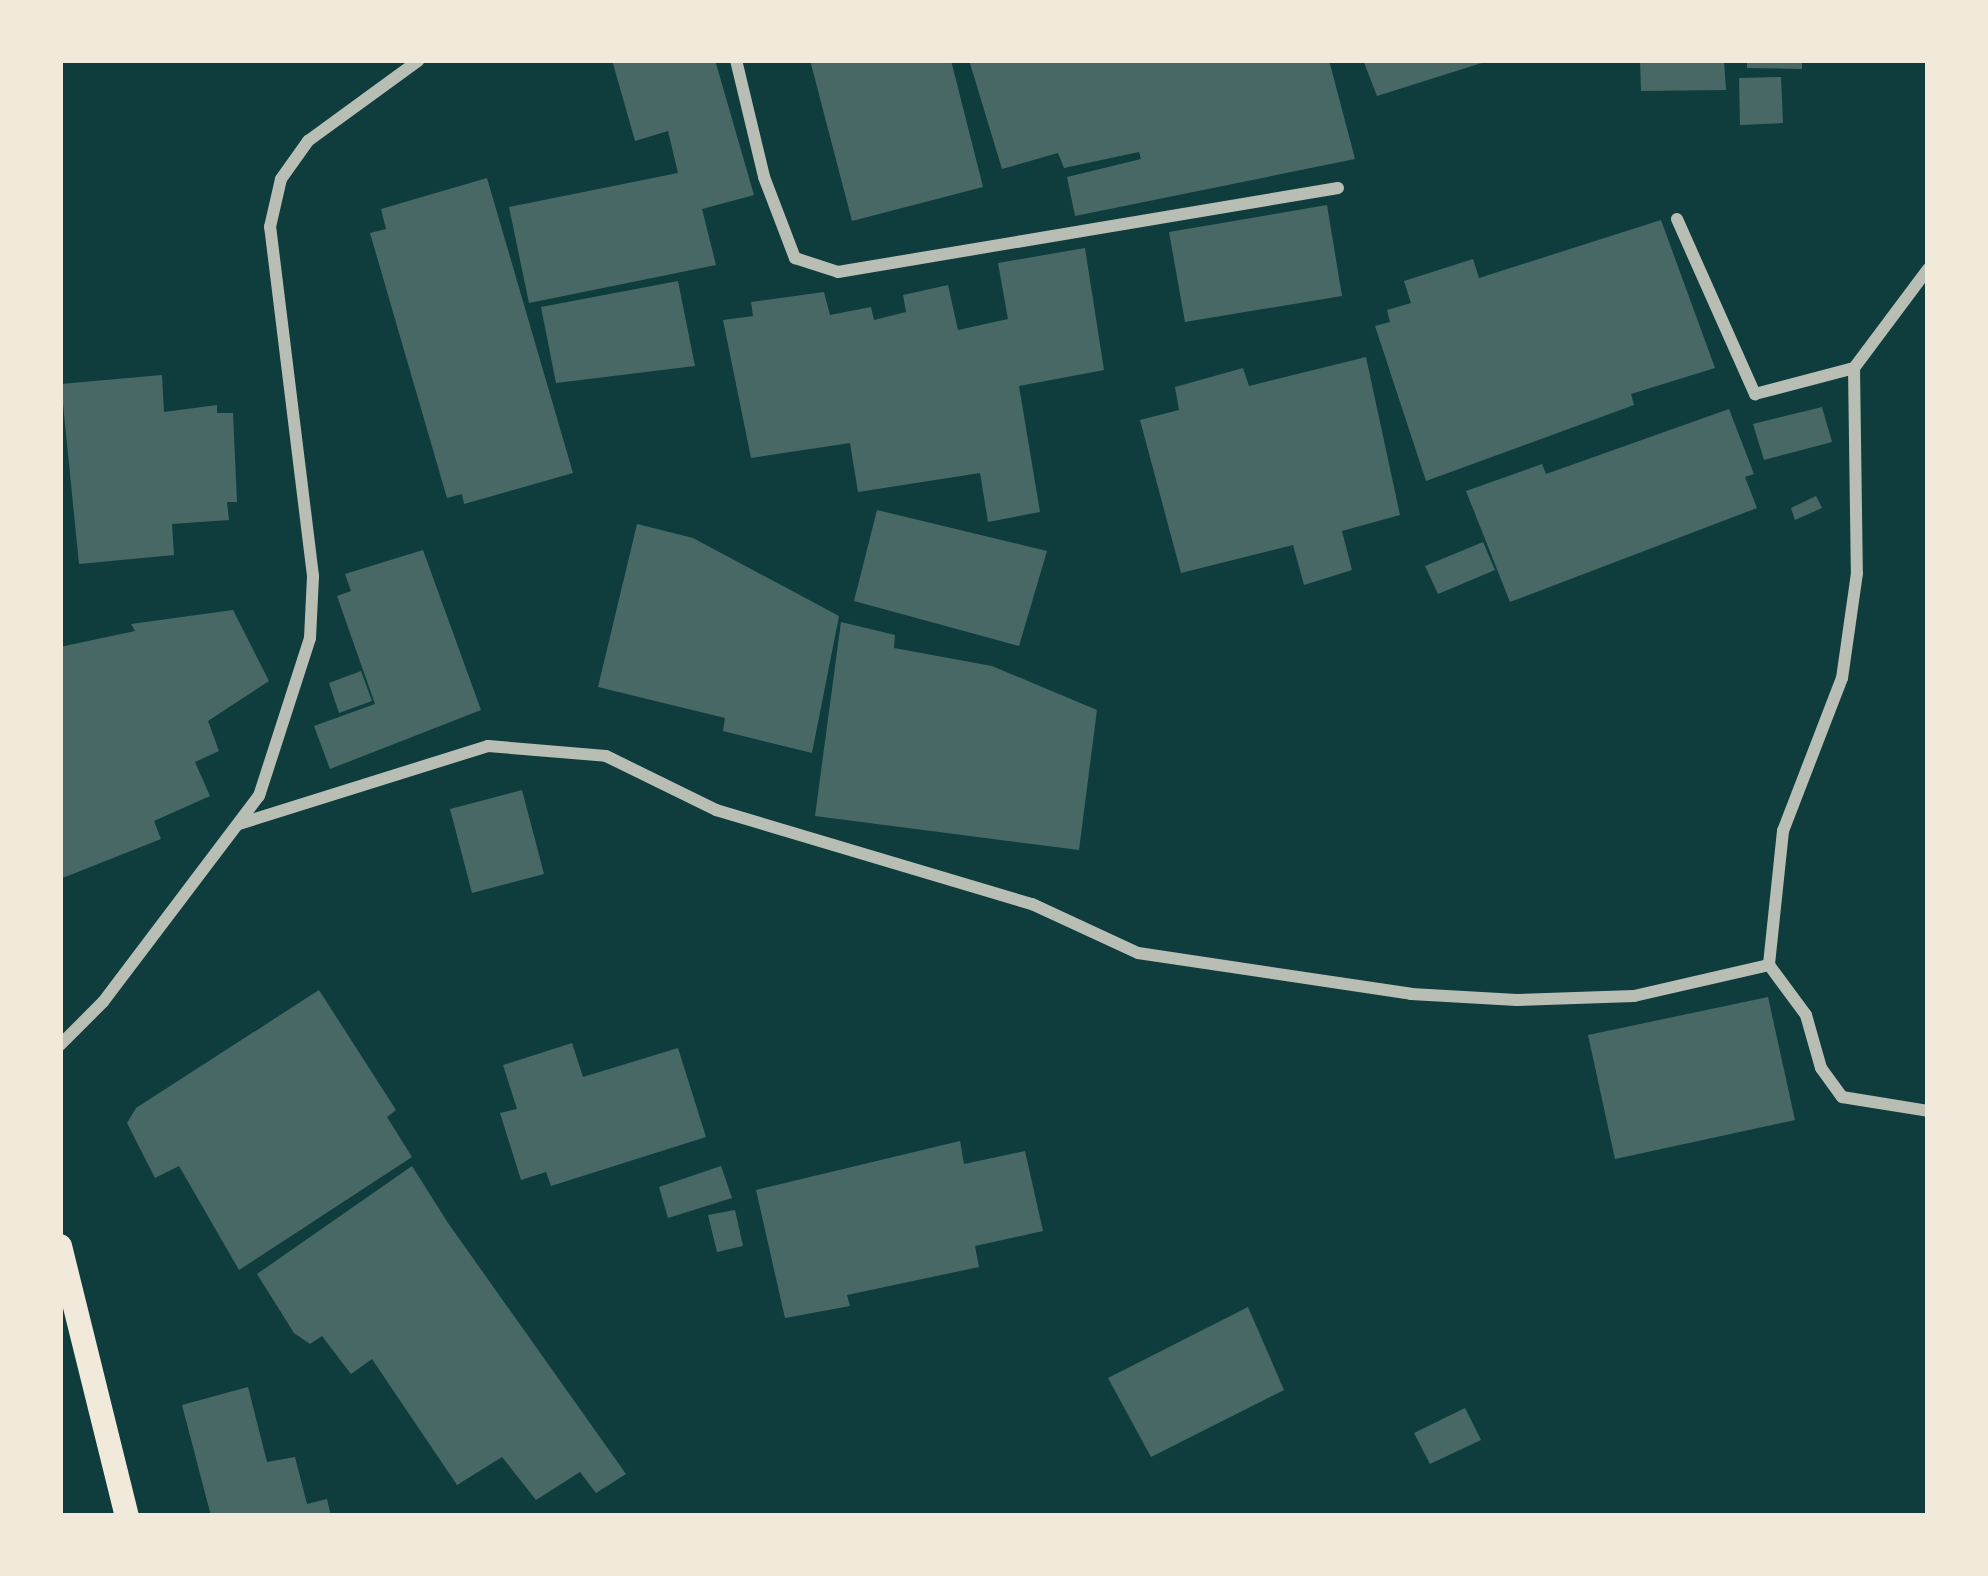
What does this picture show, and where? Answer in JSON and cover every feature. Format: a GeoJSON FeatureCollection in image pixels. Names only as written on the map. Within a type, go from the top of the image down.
{"type":"FeatureCollection","features":[{"type":"Feature","properties":{"kind":"main road"},"geometry":{"type":"LineString","coordinates":[[60,1246],[127,1516]]}},
{"type":"Feature","properties":{"kind":"street"},"geometry":{"type":"LineString","coordinates":[[60,1046],[103,1002],[259,796],[310,638],[313,576],[271,279],[270,227],[280,179],[308,141],[418,60]]}},
{"type":"Feature","properties":{"kind":"street"},"geometry":{"type":"LineString","coordinates":[[736,60],[764,177],[795,258],[838,272],[1338,188]]}},
{"type":"Feature","properties":{"kind":"street"},"geometry":{"type":"LineString","coordinates":[[1677,219],[1756,394],[1854,368]]}},
{"type":"Feature","properties":{"kind":"street"},"geometry":{"type":"LineString","coordinates":[[1928,269],[1854,368],[1857,573],[1842,678],[1783,831],[1769,965],[1806,1015],[1821,1068],[1842,1097],[1928,1111]]}},
{"type":"Feature","properties":{"kind":"street"},"geometry":{"type":"LineString","coordinates":[[239,824],[488,746],[606,756],[716,810],[1032,904],[1138,953],[1412,994],[1517,1000],[1634,996],[1769,965]]}},
{"type":"Feature","properties":{"kind":"building"},"geometry":{"type":"Polygon","coordinates":[[[612,60],[715,60],[754,195],[702,209],[716,265],[529,303],[509,207],[678,173],[668,131],[635,141],[612,60]]]}},
{"type":"Feature","properties":{"kind":"building"},"geometry":{"type":"Polygon","coordinates":[[[810,60],[951,60],[983,187],[852,221],[810,60]]]}},
{"type":"Feature","properties":{"kind":"building"},"geometry":{"type":"Polygon","coordinates":[[[969,60],[1329,60],[1355,159],[1075,216],[1067,177],[1141,159],[1139,152],[1064,168],[1058,153],[1002,169],[969,60]]]}},
{"type":"Feature","properties":{"kind":"building"},"geometry":{"type":"Polygon","coordinates":[[[1363,60],[1487,60],[1488,61],[1377,96],[1363,60]]]}},
{"type":"Feature","properties":{"kind":"building"},"geometry":{"type":"Polygon","coordinates":[[[1640,60],[1724,60],[1726,90],[1641,91],[1640,60]]]}},
{"type":"Feature","properties":{"kind":"building"},"geometry":{"type":"Polygon","coordinates":[[[1747,60],[1802,60],[1802,69],[1747,68],[1747,60]]]}},
{"type":"Feature","properties":{"kind":"building"},"geometry":{"type":"Polygon","coordinates":[[[1781,77],[1783,123],[1740,125],[1739,78],[1781,77]]]}},
{"type":"Feature","properties":{"kind":"building"},"geometry":{"type":"Polygon","coordinates":[[[487,178],[573,473],[464,504],[462,494],[447,498],[370,233],[386,229],[381,209],[487,178]]]}},
{"type":"Feature","properties":{"kind":"building"},"geometry":{"type":"Polygon","coordinates":[[[1327,205],[1342,296],[1185,322],[1169,232],[1327,205]]]}},
{"type":"Feature","properties":{"kind":"building"},"geometry":{"type":"Polygon","coordinates":[[[1661,220],[1715,368],[1631,394],[1634,405],[1426,481],[1375,326],[1390,322],[1387,310],[1411,303],[1404,281],[1473,259],[1479,278],[1661,220]]]}},
{"type":"Feature","properties":{"kind":"building"},"geometry":{"type":"Polygon","coordinates":[[[1085,248],[1104,370],[1019,386],[1040,512],[988,522],[980,473],[858,492],[850,443],[751,458],[723,320],[753,316],[751,302],[824,292],[830,315],[871,307],[874,320],[906,312],[903,295],[948,285],[958,330],[1008,319],[998,263],[1085,248]]]}},
{"type":"Feature","properties":{"kind":"building"},"geometry":{"type":"Polygon","coordinates":[[[678,281],[695,366],[556,383],[541,307],[678,281]]]}},
{"type":"Feature","properties":{"kind":"building"},"geometry":{"type":"Polygon","coordinates":[[[1366,357],[1400,515],[1342,531],[1352,570],[1304,585],[1293,545],[1181,573],[1140,420],[1179,410],[1175,387],[1243,368],[1249,386],[1366,357]]]}},
{"type":"Feature","properties":{"kind":"building"},"geometry":{"type":"Polygon","coordinates":[[[162,375],[164,412],[217,405],[217,413],[233,413],[237,502],[227,502],[229,520],[172,524],[174,555],[79,564],[61,384],[162,375]]]}},
{"type":"Feature","properties":{"kind":"building"},"geometry":{"type":"Polygon","coordinates":[[[1822,407],[1832,442],[1764,460],[1753,424],[1822,407]]]}},
{"type":"Feature","properties":{"kind":"building"},"geometry":{"type":"Polygon","coordinates":[[[1729,409],[1754,474],[1745,477],[1757,508],[1510,602],[1466,491],[1542,464],[1546,474],[1729,409]]]}},
{"type":"Feature","properties":{"kind":"building"},"geometry":{"type":"Polygon","coordinates":[[[1816,496],[1822,508],[1795,520],[1791,508],[1816,496]]]}},
{"type":"Feature","properties":{"kind":"building"},"geometry":{"type":"Polygon","coordinates":[[[877,510],[1047,551],[1019,646],[854,601],[877,510]]]}},
{"type":"Feature","properties":{"kind":"building"},"geometry":{"type":"Polygon","coordinates":[[[637,524],[693,538],[839,616],[812,753],[723,731],[725,718],[598,687],[637,524]]]}},
{"type":"Feature","properties":{"kind":"building"},"geometry":{"type":"Polygon","coordinates":[[[1483,542],[1495,570],[1438,594],[1425,566],[1483,542]]]}},
{"type":"Feature","properties":{"kind":"building"},"geometry":{"type":"Polygon","coordinates":[[[423,550],[481,710],[330,769],[314,726],[375,704],[337,596],[351,591],[345,574],[423,550]]]}},
{"type":"Feature","properties":{"kind":"building"},"geometry":{"type":"Polygon","coordinates":[[[233,610],[269,681],[208,721],[219,751],[195,762],[210,796],[154,821],[161,839],[60,879],[60,647],[135,631],[131,624],[233,610]]]}},
{"type":"Feature","properties":{"kind":"building"},"geometry":{"type":"Polygon","coordinates":[[[841,622],[895,635],[894,648],[992,666],[1097,710],[1079,850],[815,816],[841,622]]]}},
{"type":"Feature","properties":{"kind":"building"},"geometry":{"type":"Polygon","coordinates":[[[361,671],[372,701],[339,713],[329,683],[361,671]]]}},
{"type":"Feature","properties":{"kind":"building"},"geometry":{"type":"Polygon","coordinates":[[[522,790],[544,874],[472,893],[450,809],[522,790]]]}},
{"type":"Feature","properties":{"kind":"building"},"geometry":{"type":"Polygon","coordinates":[[[319,990],[396,1110],[387,1117],[412,1157],[239,1270],[179,1166],[155,1178],[127,1123],[136,1108],[319,990]]]}},
{"type":"Feature","properties":{"kind":"building"},"geometry":{"type":"Polygon","coordinates":[[[1768,997],[1795,1120],[1615,1159],[1588,1035],[1768,997]]]}},
{"type":"Feature","properties":{"kind":"building"},"geometry":{"type":"Polygon","coordinates":[[[572,1043],[583,1077],[678,1048],[706,1137],[551,1186],[546,1172],[521,1180],[500,1113],[517,1109],[503,1065],[572,1043]]]}},
{"type":"Feature","properties":{"kind":"building"},"geometry":{"type":"Polygon","coordinates":[[[960,1141],[964,1164],[1025,1151],[1043,1231],[975,1246],[979,1267],[847,1295],[850,1306],[785,1318],[756,1190],[960,1141]]]}},
{"type":"Feature","properties":{"kind":"building"},"geometry":{"type":"Polygon","coordinates":[[[412,1166],[626,1474],[596,1493],[580,1472],[536,1500],[502,1457],[457,1485],[372,1359],[351,1374],[322,1336],[310,1344],[294,1333],[257,1274],[412,1166]]]}},
{"type":"Feature","properties":{"kind":"building"},"geometry":{"type":"Polygon","coordinates":[[[721,1166],[732,1198],[668,1218],[659,1187],[721,1166]]]}},
{"type":"Feature","properties":{"kind":"building"},"geometry":{"type":"Polygon","coordinates":[[[735,1210],[743,1246],[717,1252],[708,1215],[735,1210]]]}},
{"type":"Feature","properties":{"kind":"building"},"geometry":{"type":"Polygon","coordinates":[[[1248,1307],[1284,1390],[1151,1457],[1108,1378],[1248,1307]]]}},
{"type":"Feature","properties":{"kind":"building"},"geometry":{"type":"Polygon","coordinates":[[[248,1387],[267,1462],[295,1457],[307,1504],[327,1499],[331,1516],[211,1516],[182,1405],[248,1387]]]}},
{"type":"Feature","properties":{"kind":"building"},"geometry":{"type":"Polygon","coordinates":[[[1465,1408],[1481,1440],[1430,1464],[1414,1433],[1465,1408]]]}}]}
